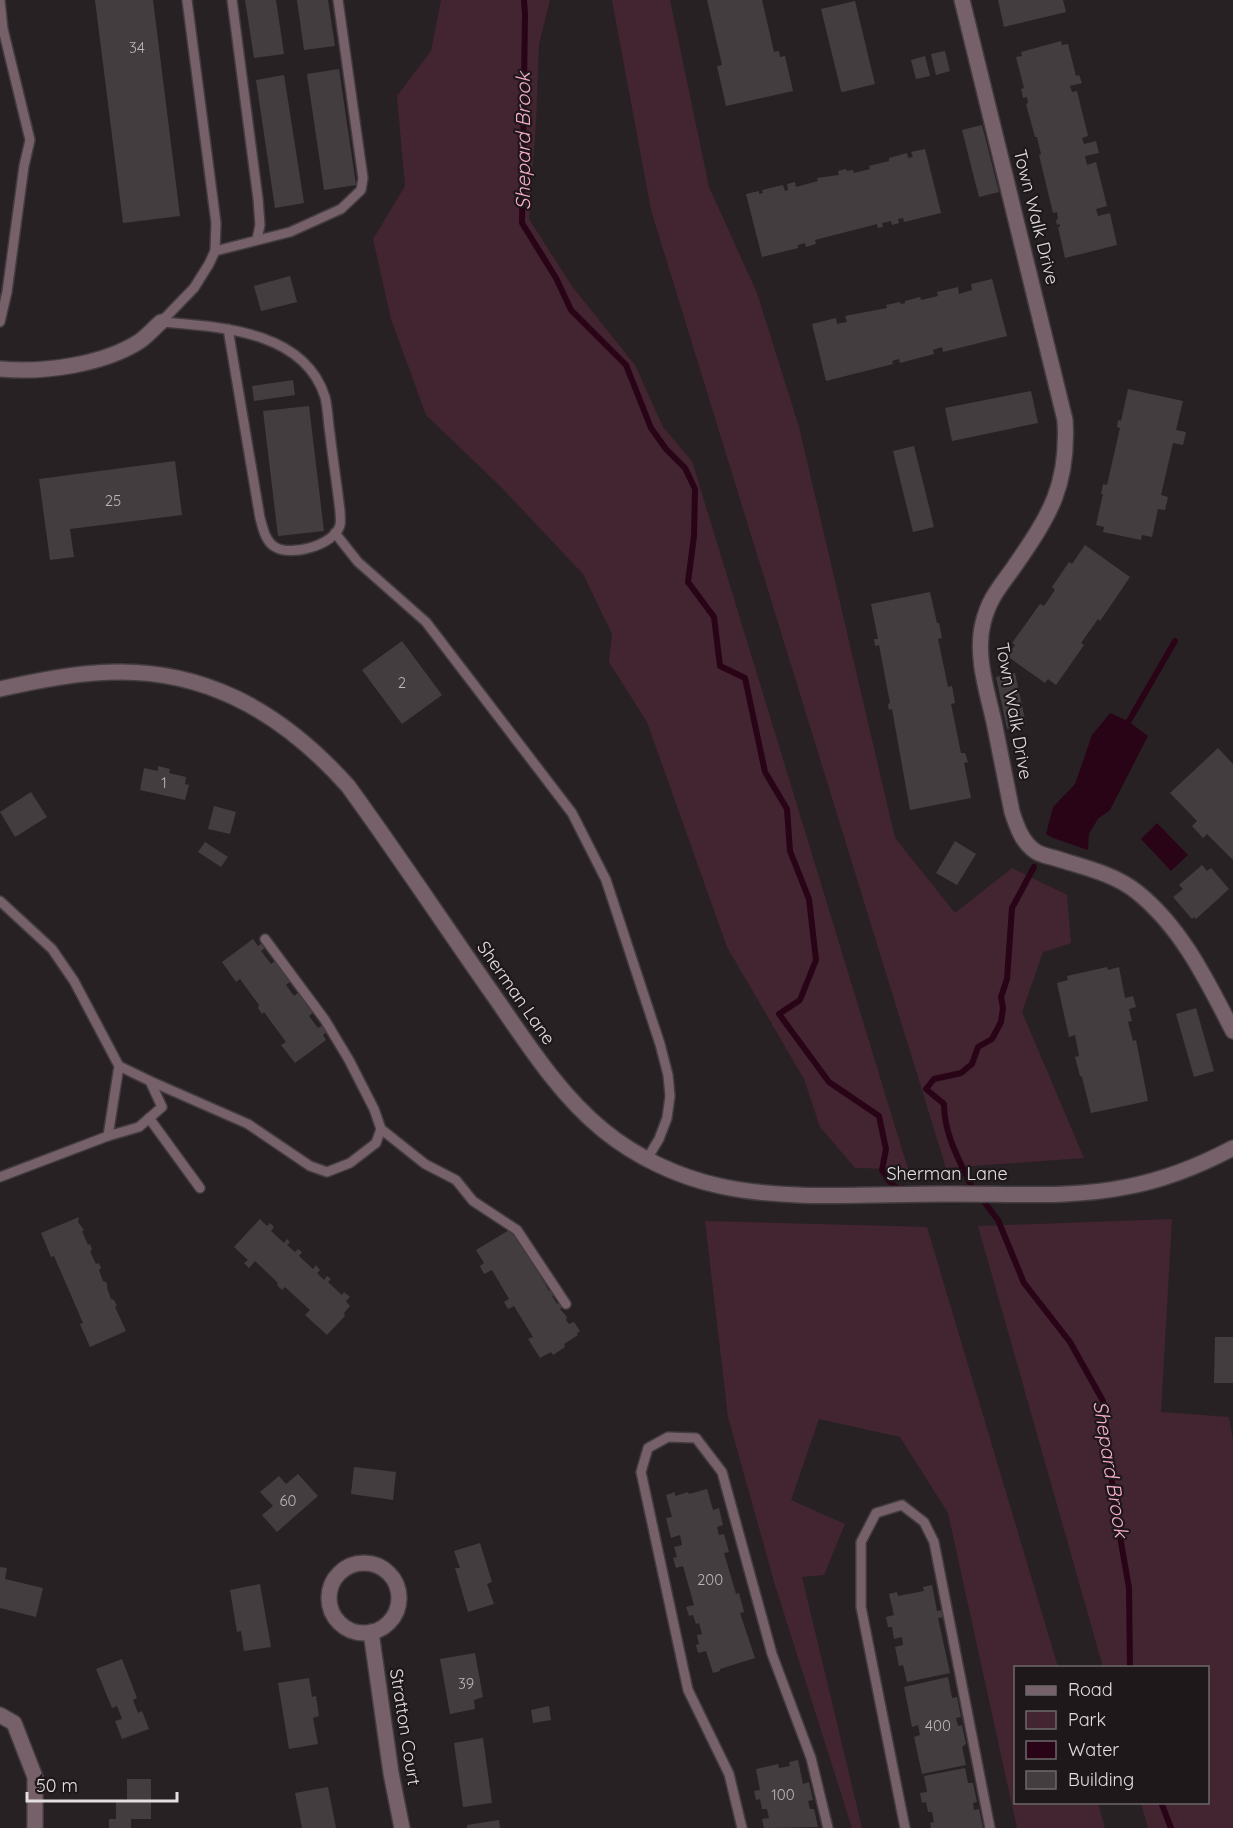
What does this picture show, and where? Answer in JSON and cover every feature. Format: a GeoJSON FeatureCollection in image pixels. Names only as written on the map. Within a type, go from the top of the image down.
{"type":"FeatureCollection","features":[{"type":"Feature","properties":{"kind":"street","name":"Town Walk Drive"},"geometry":{"type":"LineString","coordinates":[[962,0],[1065,420],[1064,468],[1060,487],[1049,514],[989,601],[982,624],[980,644],[986,684],[1012,812],[1025,841],[1036,852],[1087,868],[1126,884],[1166,920],[1195,959],[1233,1031]]}},
{"type":"Feature","properties":{"kind":"street"},"geometry":{"type":"LineString","coordinates":[[0,369],[43,369],[88,362],[127,348],[141,340],[161,322]]}},
{"type":"Feature","properties":{"kind":"street","name":"Sherman Lane"},"geometry":{"type":"LineString","coordinates":[[0,689],[53,678],[95,673],[128,672],[168,676],[207,686],[234,697],[262,711],[292,731],[348,786],[544,1066],[577,1106],[622,1145],[680,1174],[720,1186],[749,1191],[800,1194],[1076,1193],[1125,1188],[1150,1182],[1201,1164],[1233,1148]]}},
{"type":"Feature","properties":{"kind":"street"},"geometry":{"type":"LineString","coordinates":[[364,1563],[375,1565],[386,1571],[394,1580],[398,1591],[399,1603],[395,1614],[387,1624],[371,1632],[355,1632],[345,1628],[336,1620],[331,1610],[330,1588],[335,1578],[343,1570],[353,1565],[364,1563]]}},
{"type":"Feature","properties":{"kind":"street","name":"Stratton Court"},"geometry":{"type":"LineString","coordinates":[[371,1632],[391,1773],[402,1828]]}},
{"type":"Feature","properties":{"kind":"street"},"geometry":{"type":"LineString","coordinates":[[0,1715],[14,1723],[35,1777],[35,1828]]}},
{"type":"Feature","properties":{"kind":"lane"},"geometry":{"type":"LineString","coordinates":[[0,0],[3,29],[30,140],[24,166],[7,292],[0,322]]}},
{"type":"Feature","properties":{"kind":"lane"},"geometry":{"type":"LineString","coordinates":[[161,322],[194,288],[215,251],[216,223],[187,0]]}},
{"type":"Feature","properties":{"kind":"lane"},"geometry":{"type":"LineString","coordinates":[[232,0],[258,199],[260,225],[257,239]]}},
{"type":"Feature","properties":{"kind":"lane"},"geometry":{"type":"LineString","coordinates":[[215,251],[290,232],[341,209],[361,190],[363,178],[338,0]]}},
{"type":"Feature","properties":{"kind":"lane"},"geometry":{"type":"LineString","coordinates":[[161,322],[228,329],[275,343],[302,360],[316,377],[325,399],[340,526],[327,541],[311,548],[292,551],[276,548],[268,542],[260,518],[228,329]]}},
{"type":"Feature","properties":{"kind":"lane"},"geometry":{"type":"LineString","coordinates":[[335,533],[358,562],[426,622],[572,813],[606,880],[668,1075],[670,1096],[667,1118],[659,1139],[647,1159]]}},
{"type":"Feature","properties":{"kind":"lane"},"geometry":{"type":"LineString","coordinates":[[0,901],[52,949],[74,981],[119,1066],[108,1136]]}},
{"type":"Feature","properties":{"kind":"lane"},"geometry":{"type":"LineString","coordinates":[[265,939],[325,1020],[349,1060],[374,1109],[381,1129],[425,1164],[456,1180],[473,1202],[517,1230],[566,1304]]}},
{"type":"Feature","properties":{"kind":"lane"},"geometry":{"type":"LineString","coordinates":[[119,1066],[248,1124],[310,1166],[327,1172],[350,1163],[376,1143],[381,1129]]}},
{"type":"Feature","properties":{"kind":"lane"},"geometry":{"type":"LineString","coordinates":[[0,1178],[108,1136],[139,1127],[162,1107],[150,1081]]}},
{"type":"Feature","properties":{"kind":"lane"},"geometry":{"type":"LineString","coordinates":[[149,1118],[200,1188]]}},
{"type":"Feature","properties":{"kind":"lane"},"geometry":{"type":"LineString","coordinates":[[742,1828],[729,1774],[688,1690],[649,1517],[641,1472],[648,1448],[668,1437],[696,1438],[722,1472],[772,1654],[811,1758],[828,1828]]}},
{"type":"Feature","properties":{"kind":"lane"},"geometry":{"type":"LineString","coordinates":[[905,1828],[861,1607],[861,1542],[876,1513],[902,1506],[924,1522],[933,1542],[990,1828]]}},
{"type":"Feature","properties":{"kind":"green space"},"geometry":{"type":"Polygon","coordinates":[[[441,0],[550,0],[539,44],[529,219],[571,285],[635,365],[663,427],[692,461],[908,1169],[855,1168],[820,1127],[804,1079],[727,947],[647,722],[609,662],[612,634],[583,574],[501,487],[426,415],[391,319],[373,239],[405,186],[397,96],[431,51],[441,0]]]}},
{"type":"Feature","properties":{"kind":"green space"},"geometry":{"type":"Polygon","coordinates":[[[612,0],[670,0],[709,187],[757,293],[799,427],[895,838],[955,913],[1012,868],[1067,895],[1071,943],[1043,952],[1022,1012],[1084,1158],[946,1168],[651,210],[612,0]]]}},
{"type":"Feature","properties":{"kind":"green space"},"geometry":{"type":"Polygon","coordinates":[[[1172,1219],[1161,1412],[1229,1417],[1233,1440],[1233,1828],[1148,1828],[1141,1804],[1209,1804],[1209,1666],[1103,1666],[978,1226],[1172,1219]]]}},
{"type":"Feature","properties":{"kind":"green space"},"geometry":{"type":"Polygon","coordinates":[[[705,1221],[927,1227],[1058,1666],[1014,1666],[1014,1804],[1098,1804],[1105,1828],[1017,1828],[948,1513],[900,1437],[819,1419],[791,1500],[845,1524],[824,1575],[802,1577],[862,1828],[852,1828],[775,1585],[728,1417],[705,1221]]]}},
{"type":"Feature","properties":{"kind":"water"},"geometry":{"type":"Polygon","coordinates":[[[1110,713],[1128,721],[1148,736],[1110,810],[1098,819],[1089,834],[1088,850],[1046,834],[1053,807],[1075,784],[1092,735],[1110,713]]]}},
{"type":"Feature","properties":{"kind":"water"},"geometry":{"type":"Polygon","coordinates":[[[1157,823],[1188,855],[1171,871],[1141,839],[1157,823]]]}},
{"type":"Feature","properties":{"kind":"building"},"geometry":{"type":"Polygon","coordinates":[[[95,0],[153,0],[180,216],[123,223],[95,0]]]}},
{"type":"Feature","properties":{"kind":"building"},"geometry":{"type":"Polygon","coordinates":[[[245,0],[276,0],[284,54],[254,58],[245,0]]]}},
{"type":"Feature","properties":{"kind":"building"},"geometry":{"type":"Polygon","coordinates":[[[297,0],[328,0],[335,46],[304,50],[297,0]]]}},
{"type":"Feature","properties":{"kind":"building"},"geometry":{"type":"Polygon","coordinates":[[[707,0],[762,0],[774,52],[779,51],[780,57],[785,56],[793,91],[726,106],[717,66],[722,65],[707,0]]]}},
{"type":"Feature","properties":{"kind":"building"},"geometry":{"type":"Polygon","coordinates":[[[998,0],[1063,0],[1066,12],[1004,27],[998,0]]]}},
{"type":"Feature","properties":{"kind":"building"},"geometry":{"type":"Polygon","coordinates":[[[855,1],[875,84],[843,92],[821,9],[855,1]]]}},
{"type":"Feature","properties":{"kind":"building"},"geometry":{"type":"Polygon","coordinates":[[[1061,41],[1062,45],[1068,44],[1076,76],[1079,75],[1082,83],[1070,86],[1072,92],[1077,91],[1088,136],[1082,138],[1084,144],[1096,141],[1099,153],[1085,156],[1087,165],[1096,162],[1107,206],[1096,209],[1098,216],[1110,213],[1117,245],[1065,258],[1058,227],[1060,224],[1057,225],[1057,212],[1053,213],[1037,137],[1035,137],[1026,104],[1028,103],[1027,97],[1023,98],[1021,89],[1024,88],[1016,57],[1022,56],[1021,52],[1061,41]]]}},
{"type":"Feature","properties":{"kind":"building"},"geometry":{"type":"Polygon","coordinates":[[[945,51],[950,71],[936,75],[931,54],[945,51]]]}},
{"type":"Feature","properties":{"kind":"building"},"geometry":{"type":"Polygon","coordinates":[[[925,56],[930,76],[916,79],[911,60],[925,56]]]}},
{"type":"Feature","properties":{"kind":"building"},"geometry":{"type":"Polygon","coordinates":[[[339,69],[356,185],[324,190],[307,74],[339,69]]]}},
{"type":"Feature","properties":{"kind":"building"},"geometry":{"type":"Polygon","coordinates":[[[284,75],[304,203],[275,208],[256,80],[284,75]]]}},
{"type":"Feature","properties":{"kind":"building"},"geometry":{"type":"Polygon","coordinates":[[[982,125],[999,192],[979,197],[962,130],[982,125]]]}},
{"type":"Feature","properties":{"kind":"building"},"geometry":{"type":"Polygon","coordinates":[[[925,149],[941,213],[904,222],[903,218],[898,219],[899,223],[892,225],[891,221],[882,223],[883,227],[878,228],[877,224],[815,240],[816,244],[806,247],[805,243],[798,245],[798,248],[762,257],[746,194],[759,191],[759,194],[763,193],[762,190],[783,185],[785,191],[788,190],[787,184],[795,182],[796,187],[818,181],[817,178],[839,175],[838,171],[846,169],[847,171],[853,170],[854,173],[870,169],[869,166],[889,161],[889,158],[907,153],[908,158],[913,157],[911,152],[925,149]]]}},
{"type":"Feature","properties":{"kind":"building"},"geometry":{"type":"Polygon","coordinates":[[[290,276],[297,302],[261,311],[254,286],[290,276]]]}},
{"type":"Feature","properties":{"kind":"building"},"geometry":{"type":"Polygon","coordinates":[[[992,279],[1007,336],[943,352],[942,347],[933,350],[934,354],[900,363],[899,359],[892,361],[893,364],[826,381],[812,324],[836,318],[837,324],[847,322],[845,316],[887,308],[886,305],[900,302],[901,304],[920,297],[921,300],[938,296],[937,292],[958,287],[959,294],[972,290],[971,284],[992,279]]]}},
{"type":"Feature","properties":{"kind":"building"},"geometry":{"type":"Polygon","coordinates":[[[293,380],[295,395],[254,401],[252,386],[293,380]]]}},
{"type":"Feature","properties":{"kind":"building"},"geometry":{"type":"Polygon","coordinates":[[[1128,389],[1183,401],[1176,430],[1186,432],[1183,445],[1173,443],[1161,495],[1168,497],[1165,510],[1158,509],[1152,537],[1142,535],[1141,540],[1103,532],[1104,527],[1096,525],[1103,484],[1107,485],[1120,428],[1117,427],[1118,420],[1121,421],[1128,389]]]}},
{"type":"Feature","properties":{"kind":"building"},"geometry":{"type":"Polygon","coordinates":[[[1031,391],[1038,423],[952,441],[945,408],[1031,391]]]}},
{"type":"Feature","properties":{"kind":"building"},"geometry":{"type":"Polygon","coordinates":[[[309,406],[324,531],[278,536],[263,411],[309,406]]]}},
{"type":"Feature","properties":{"kind":"building"},"geometry":{"type":"Polygon","coordinates":[[[914,446],[934,527],[913,532],[893,451],[914,446]]]}},
{"type":"Feature","properties":{"kind":"building"},"geometry":{"type":"Polygon","coordinates":[[[175,461],[182,515],[70,529],[74,557],[50,560],[39,479],[175,461]]]}},
{"type":"Feature","properties":{"kind":"building"},"geometry":{"type":"Polygon","coordinates":[[[1085,545],[1130,577],[1100,621],[1098,619],[1081,643],[1084,645],[1056,685],[1048,679],[1045,683],[1007,656],[1015,645],[1012,643],[1040,604],[1044,606],[1055,590],[1052,587],[1069,562],[1072,564],[1085,545]]]}},
{"type":"Feature","properties":{"kind":"building"},"geometry":{"type":"Polygon","coordinates":[[[930,592],[942,638],[938,639],[948,687],[952,686],[955,703],[951,704],[961,753],[965,753],[968,762],[964,763],[971,798],[910,810],[892,709],[889,710],[888,704],[890,703],[879,645],[875,646],[874,639],[878,639],[871,604],[930,592]]]}},
{"type":"Feature","properties":{"kind":"building"},"geometry":{"type":"Polygon","coordinates":[[[402,641],[442,695],[402,724],[362,670],[402,641]]]}},
{"type":"Feature","properties":{"kind":"building"},"geometry":{"type":"Polygon","coordinates":[[[1015,673],[1026,724],[1007,729],[996,677],[1015,673]]]}},
{"type":"Feature","properties":{"kind":"building"},"geometry":{"type":"Polygon","coordinates":[[[1218,748],[1233,764],[1233,860],[1207,834],[1203,838],[1192,826],[1197,821],[1170,793],[1218,748]]]}},
{"type":"Feature","properties":{"kind":"building"},"geometry":{"type":"Polygon","coordinates":[[[158,766],[170,769],[169,773],[186,777],[185,784],[189,785],[185,800],[140,790],[144,768],[158,771],[158,766]]]}},
{"type":"Feature","properties":{"kind":"building"},"geometry":{"type":"Polygon","coordinates":[[[31,792],[47,817],[15,837],[0,812],[31,792]]]}},
{"type":"Feature","properties":{"kind":"building"},"geometry":{"type":"Polygon","coordinates":[[[214,806],[236,812],[230,834],[208,829],[214,806]]]}},
{"type":"Feature","properties":{"kind":"building"},"geometry":{"type":"Polygon","coordinates":[[[955,841],[976,854],[957,885],[936,873],[955,841]]]}},
{"type":"Feature","properties":{"kind":"building"},"geometry":{"type":"Polygon","coordinates":[[[205,842],[228,857],[221,867],[198,852],[205,842]]]}},
{"type":"Feature","properties":{"kind":"building"},"geometry":{"type":"Polygon","coordinates":[[[1202,865],[1207,871],[1211,868],[1229,889],[1196,919],[1194,917],[1192,919],[1173,897],[1183,889],[1179,885],[1202,865]]]}},
{"type":"Feature","properties":{"kind":"building"},"geometry":{"type":"Polygon","coordinates":[[[253,939],[258,946],[262,943],[266,947],[261,951],[271,964],[276,960],[291,981],[286,985],[294,996],[299,992],[314,1012],[309,1016],[318,1028],[323,1025],[328,1031],[323,1035],[326,1040],[295,1063],[281,1045],[286,1042],[264,1012],[262,1014],[258,1008],[259,1005],[240,979],[236,982],[222,962],[253,939]]]}},
{"type":"Feature","properties":{"kind":"building"},"geometry":{"type":"Polygon","coordinates":[[[1107,967],[1108,970],[1119,967],[1125,998],[1133,996],[1136,1007],[1129,1009],[1132,1021],[1128,1022],[1133,1041],[1136,1040],[1148,1101],[1091,1113],[1075,1057],[1079,1056],[1075,1035],[1069,1037],[1057,983],[1068,980],[1067,976],[1107,967]]]}},
{"type":"Feature","properties":{"kind":"building"},"geometry":{"type":"Polygon","coordinates":[[[1196,1008],[1214,1071],[1194,1077],[1176,1014],[1196,1008]]]}},
{"type":"Feature","properties":{"kind":"building"},"geometry":{"type":"Polygon","coordinates":[[[79,1217],[78,1222],[84,1230],[82,1231],[88,1245],[90,1244],[92,1250],[90,1251],[96,1264],[99,1263],[103,1281],[107,1283],[111,1299],[117,1306],[115,1307],[126,1331],[90,1347],[80,1324],[83,1323],[54,1256],[51,1257],[41,1233],[79,1217]]]}},
{"type":"Feature","properties":{"kind":"building"},"geometry":{"type":"Polygon","coordinates":[[[260,1219],[267,1226],[270,1223],[274,1227],[271,1231],[284,1243],[287,1239],[290,1242],[287,1245],[295,1252],[298,1249],[302,1252],[299,1256],[313,1269],[316,1265],[320,1270],[317,1273],[324,1280],[327,1276],[331,1279],[328,1282],[342,1295],[344,1292],[350,1297],[346,1301],[350,1306],[344,1313],[345,1316],[327,1335],[305,1315],[310,1310],[285,1287],[282,1290],[277,1285],[278,1283],[255,1261],[249,1268],[244,1263],[248,1260],[234,1247],[260,1219]]]}},
{"type":"Feature","properties":{"kind":"building"},"geometry":{"type":"Polygon","coordinates":[[[511,1229],[516,1238],[520,1235],[523,1240],[519,1242],[537,1270],[540,1268],[543,1274],[540,1275],[549,1291],[552,1289],[555,1295],[552,1296],[557,1304],[560,1302],[563,1307],[560,1309],[567,1317],[566,1320],[569,1324],[574,1322],[580,1331],[578,1335],[564,1344],[565,1347],[553,1355],[551,1352],[540,1358],[528,1339],[533,1337],[514,1306],[508,1309],[504,1302],[509,1299],[492,1270],[484,1274],[480,1266],[484,1263],[476,1250],[511,1229]]]}},
{"type":"Feature","properties":{"kind":"building"},"geometry":{"type":"Polygon","coordinates":[[[1215,1337],[1233,1337],[1233,1383],[1214,1383],[1215,1337]]]}},
{"type":"Feature","properties":{"kind":"building"},"geometry":{"type":"Polygon","coordinates":[[[354,1467],[396,1472],[393,1500],[351,1494],[354,1467]]]}},
{"type":"Feature","properties":{"kind":"building"},"geometry":{"type":"Polygon","coordinates":[[[298,1474],[318,1496],[277,1532],[262,1515],[273,1506],[260,1492],[279,1476],[286,1484],[298,1474]]]}},
{"type":"Feature","properties":{"kind":"building"},"geometry":{"type":"Polygon","coordinates":[[[707,1489],[713,1510],[719,1508],[723,1525],[717,1527],[719,1535],[724,1534],[729,1552],[724,1553],[736,1594],[739,1593],[744,1612],[740,1613],[755,1658],[713,1673],[706,1651],[698,1653],[697,1635],[702,1634],[699,1623],[696,1624],[693,1615],[689,1616],[686,1607],[694,1605],[683,1566],[676,1568],[673,1558],[677,1557],[674,1547],[682,1545],[680,1535],[671,1538],[666,1518],[672,1517],[666,1495],[675,1492],[675,1496],[688,1492],[689,1494],[707,1489]]]}},
{"type":"Feature","properties":{"kind":"building"},"geometry":{"type":"Polygon","coordinates":[[[480,1543],[492,1582],[487,1584],[494,1604],[468,1612],[455,1568],[460,1568],[454,1551],[480,1543]]]}},
{"type":"Feature","properties":{"kind":"building"},"geometry":{"type":"Polygon","coordinates":[[[0,1567],[7,1568],[5,1579],[43,1588],[36,1617],[0,1608],[0,1567]]]}},
{"type":"Feature","properties":{"kind":"building"},"geometry":{"type":"Polygon","coordinates":[[[260,1584],[271,1647],[244,1651],[241,1631],[237,1632],[230,1590],[260,1584]]]}},
{"type":"Feature","properties":{"kind":"building"},"geometry":{"type":"Polygon","coordinates":[[[932,1585],[937,1611],[943,1610],[944,1617],[938,1618],[950,1673],[907,1682],[903,1665],[899,1666],[895,1647],[903,1645],[902,1637],[894,1639],[892,1627],[888,1627],[886,1617],[894,1615],[889,1594],[897,1592],[898,1596],[924,1591],[923,1587],[932,1585]]]}},
{"type":"Feature","properties":{"kind":"building"},"geometry":{"type":"Polygon","coordinates":[[[475,1653],[483,1697],[474,1700],[475,1709],[450,1714],[440,1659],[475,1653]]]}},
{"type":"Feature","properties":{"kind":"building"},"geometry":{"type":"Polygon","coordinates":[[[122,1659],[137,1698],[133,1700],[138,1713],[142,1711],[149,1729],[122,1739],[115,1721],[122,1719],[117,1706],[112,1708],[96,1669],[122,1659]]]}},
{"type":"Feature","properties":{"kind":"building"},"geometry":{"type":"Polygon","coordinates":[[[948,1677],[952,1698],[957,1697],[961,1717],[956,1718],[958,1726],[962,1725],[966,1744],[962,1747],[966,1765],[922,1774],[914,1737],[920,1735],[918,1725],[912,1727],[904,1687],[948,1677]]]}},
{"type":"Feature","properties":{"kind":"building"},"geometry":{"type":"Polygon","coordinates":[[[309,1678],[312,1697],[316,1696],[319,1716],[313,1718],[318,1744],[289,1749],[278,1683],[309,1678]]]}},
{"type":"Feature","properties":{"kind":"building"},"geometry":{"type":"Polygon","coordinates":[[[549,1706],[551,1720],[533,1723],[531,1710],[549,1706]]]}},
{"type":"Feature","properties":{"kind":"building"},"geometry":{"type":"Polygon","coordinates":[[[483,1738],[492,1803],[463,1807],[454,1743],[483,1738]]]}},
{"type":"Feature","properties":{"kind":"building"},"geometry":{"type":"Polygon","coordinates":[[[798,1760],[803,1784],[809,1782],[813,1800],[808,1801],[810,1809],[814,1809],[818,1827],[764,1828],[762,1819],[769,1818],[767,1809],[762,1809],[760,1799],[756,1800],[754,1791],[760,1790],[756,1769],[778,1764],[779,1768],[790,1766],[789,1762],[798,1760]]]}},
{"type":"Feature","properties":{"kind":"building"},"geometry":{"type":"Polygon","coordinates":[[[965,1768],[968,1783],[973,1783],[977,1802],[973,1803],[974,1810],[979,1809],[983,1828],[931,1828],[930,1823],[934,1822],[932,1812],[928,1812],[926,1802],[922,1803],[920,1793],[927,1792],[924,1776],[965,1768]]]}},
{"type":"Feature","properties":{"kind":"building"},"geometry":{"type":"Polygon","coordinates":[[[127,1779],[151,1779],[151,1819],[131,1819],[131,1828],[109,1828],[109,1819],[116,1819],[116,1802],[127,1802],[127,1779]]]}},
{"type":"Feature","properties":{"kind":"building"},"geometry":{"type":"Polygon","coordinates":[[[328,1787],[336,1828],[302,1828],[295,1793],[328,1787]]]}},
{"type":"Feature","properties":{"kind":"building"},"geometry":{"type":"Polygon","coordinates":[[[499,1820],[500,1828],[467,1828],[467,1825],[499,1820]]]}},
{"type":"Feature","properties":{"kind":"waterway","name":"Shepard Brook"},"geometry":{"type":"LineString","coordinates":[[524,0],[522,223],[556,278],[571,310],[626,365],[651,428],[666,449],[685,468],[695,489],[694,536],[688,582],[714,617],[720,666],[745,678],[765,772],[787,809],[790,851],[809,899],[816,960],[800,1000],[779,1014],[829,1082],[879,1116],[886,1149],[882,1170],[897,1188],[903,1188]]}},
{"type":"Feature","properties":{"kind":"waterway"},"geometry":{"type":"LineString","coordinates":[[1126,726],[1175,641]]}},
{"type":"Feature","properties":{"kind":"waterway"},"geometry":{"type":"LineString","coordinates":[[972,1187],[949,1136],[944,1104],[926,1089],[934,1079],[961,1073],[972,1064],[978,1047],[992,1039],[1001,1022],[1003,1008],[1001,997],[1007,979],[1012,908],[1034,867]]}},
{"type":"Feature","properties":{"kind":"waterway","name":"Shepard Brook"},"geometry":{"type":"LineString","coordinates":[[979,1195],[998,1220],[1024,1283],[1070,1342],[1103,1401],[1115,1508],[1129,1588],[1130,1666]]}},
{"type":"Feature","properties":{"kind":"waterway","name":"Shepard Brook"},"geometry":{"type":"LineString","coordinates":[[1162,1804],[1171,1828]]}}]}
